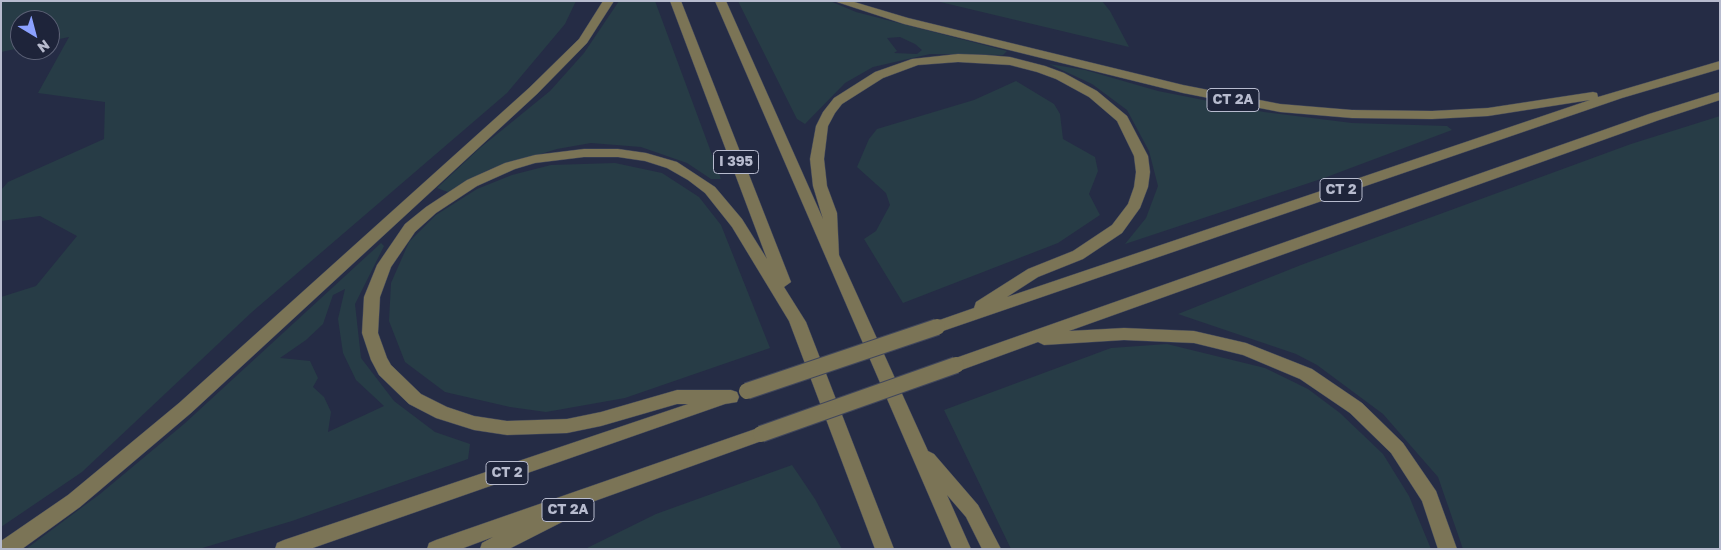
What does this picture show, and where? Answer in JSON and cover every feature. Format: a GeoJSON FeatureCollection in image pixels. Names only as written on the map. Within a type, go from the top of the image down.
{"type":"FeatureCollection","features":[{"type":"Feature","properties":{"kind":"highway"},"geometry":{"type":"LineString","coordinates":[[6,549],[121,463],[265,335],[546,79],[583,41],[609,1]]}},
{"type":"Feature","properties":{"kind":"highway","name":"I 395"},"geometry":{"type":"LineString","coordinates":[[675,1],[885,549]]}},
{"type":"Feature","properties":{"kind":"highway"},"geometry":{"type":"LineString","coordinates":[[720,1],[962,549]]}},
{"type":"Feature","properties":{"kind":"highway","name":"CT 2A"},"geometry":{"type":"LineString","coordinates":[[839,1],[904,21],[1183,90],[1254,104],[1308,111],[1389,116],[1467,114],[1636,89]]}},
{"type":"Feature","properties":{"kind":"highway"},"geometry":{"type":"LineString","coordinates":[[832,256],[830,213],[817,171],[818,146],[826,117],[846,95],[869,80],[896,68],[916,62],[943,59],[972,58],[1010,61],[1060,76],[1103,101],[1128,128],[1137,145],[1142,164],[1141,187],[1137,200],[1123,222],[1104,238],[1078,255],[1033,273],[963,318]]}},
{"type":"Feature","properties":{"kind":"highway","name":"CT 2"},"geometry":{"type":"LineString","coordinates":[[284,549],[1636,89],[1720,65]]}},
{"type":"Feature","properties":{"kind":"highway","name":"CT 2"},"geometry":{"type":"LineString","coordinates":[[436,549],[1646,120],[1720,96]]}},
{"type":"Feature","properties":{"kind":"highway"},"geometry":{"type":"LineString","coordinates":[[739,394],[677,397],[601,419],[546,428],[507,428],[466,421],[442,413],[415,399],[385,370],[375,352],[370,333],[372,297],[384,265],[410,228],[431,210],[472,182],[510,166],[535,159],[578,153],[612,153],[646,158],[672,165],[693,177],[710,190],[737,223],[798,322]]}},
{"type":"Feature","properties":{"kind":"highway"},"geometry":{"type":"LineString","coordinates":[[1020,342],[1116,334],[1185,336],[1228,344],[1289,365],[1340,395],[1364,415],[1397,448],[1430,497],[1448,549]]}},
{"type":"Feature","properties":{"kind":"highway"},"geometry":{"type":"LineString","coordinates":[[917,446],[972,511],[992,549]]}},
{"type":"Feature","properties":{"kind":"highway","name":"CT 2A"},"geometry":{"type":"LineString","coordinates":[[488,549],[649,473]]}},
{"type":"Feature","properties":{"kind":"shaded area"},"geometry":{"type":"Polygon","coordinates":[[[1,1],[576,1],[565,24],[507,93],[252,312],[82,472],[1,527],[1,297],[36,286],[77,236],[40,216],[1,221],[1,190],[8,182],[104,139],[105,102],[38,93],[56,60],[60,60],[60,53],[69,37],[60,39],[60,10],[10,10],[10,50],[1,52],[1,1]]]}},
{"type":"Feature","properties":{"kind":"shaded area"},"geometry":{"type":"Polygon","coordinates":[[[619,1],[655,1],[721,179],[711,179],[687,163],[641,147],[591,143],[557,149],[488,170],[448,192],[437,188],[480,148],[550,91],[584,53],[619,1]]]}},
{"type":"Feature","properties":{"kind":"shaded area"},"geometry":{"type":"Polygon","coordinates":[[[738,1],[830,1],[856,12],[1007,51],[1003,55],[930,54],[873,67],[845,83],[805,124],[797,119],[738,1]],[[900,37],[887,38],[897,51],[894,53],[917,54],[922,50],[915,44],[900,37]]]}},
{"type":"Feature","properties":{"kind":"shaded area"},"geometry":{"type":"Polygon","coordinates":[[[936,1],[1102,1],[1110,11],[1129,47],[936,1]]]}},
{"type":"Feature","properties":{"kind":"shaded area"},"geometry":{"type":"Polygon","coordinates":[[[1049,64],[1085,70],[1158,91],[1264,112],[1352,123],[1447,126],[1452,130],[1324,178],[1125,244],[1146,218],[1158,186],[1149,151],[1127,110],[1092,84],[1049,64]]]}},
{"type":"Feature","properties":{"kind":"shaded area"},"geometry":{"type":"Polygon","coordinates":[[[1016,81],[1054,104],[1060,114],[1063,139],[1095,157],[1098,171],[1089,194],[1100,215],[1058,243],[903,303],[864,239],[876,231],[890,205],[886,193],[857,167],[869,139],[877,129],[974,100],[1016,81]]]}},
{"type":"Feature","properties":{"kind":"shaded area"},"geometry":{"type":"Polygon","coordinates":[[[1720,116],[1720,549],[1463,549],[1438,477],[1383,414],[1317,365],[1296,354],[1178,314],[1301,265],[1631,144],[1720,116]]]}},
{"type":"Feature","properties":{"kind":"shaded area"},"geometry":{"type":"Polygon","coordinates":[[[615,163],[662,173],[699,197],[721,225],[770,348],[625,398],[546,412],[510,407],[445,392],[405,362],[389,321],[391,283],[409,242],[436,215],[477,189],[512,175],[551,165],[615,163]]]}},
{"type":"Feature","properties":{"kind":"shaded area"},"geometry":{"type":"Polygon","coordinates":[[[381,243],[384,246],[355,304],[361,358],[394,401],[435,432],[470,444],[468,459],[292,521],[199,549],[26,549],[100,494],[184,424],[381,243]],[[345,289],[333,295],[323,324],[306,340],[280,358],[310,361],[318,378],[313,387],[324,397],[331,412],[328,432],[384,406],[356,380],[343,353],[338,319],[345,289]]]}},
{"type":"Feature","properties":{"kind":"shaded area"},"geometry":{"type":"Polygon","coordinates":[[[1167,344],[1265,368],[1308,389],[1340,413],[1383,454],[1409,496],[1431,549],[1011,549],[944,410],[1111,348],[1167,344]]]}},
{"type":"Feature","properties":{"kind":"shaded area"},"geometry":{"type":"Polygon","coordinates":[[[792,465],[815,499],[842,549],[585,549],[656,514],[792,465]]]}}]}
